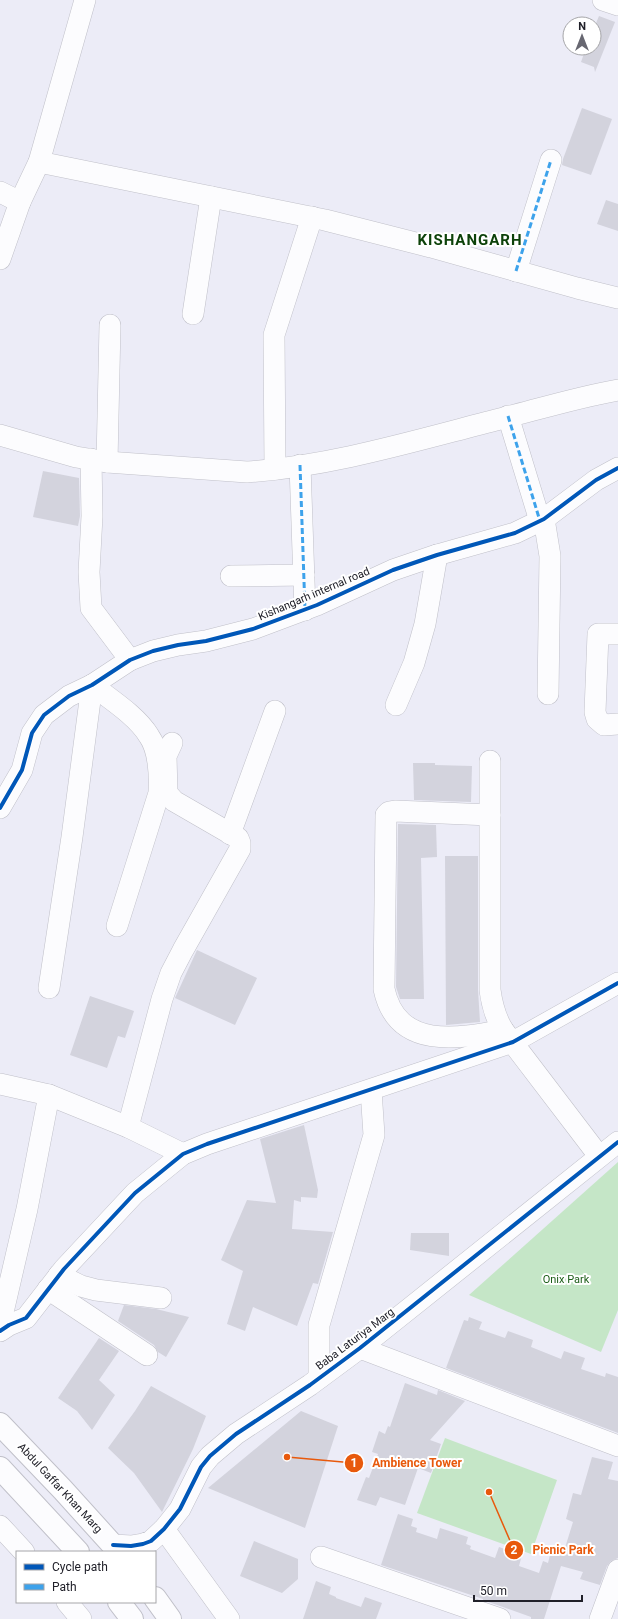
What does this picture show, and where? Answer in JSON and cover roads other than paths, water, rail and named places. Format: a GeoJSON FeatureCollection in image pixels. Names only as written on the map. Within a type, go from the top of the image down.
{"type":"FeatureCollection","features":[{"type":"Feature","properties":{"kind":"main road","name":"Abdul Gaffar Khan Marg"},"geometry":{"type":"LineString","coordinates":[[0,1424],[116,1548]]}},
{"type":"Feature","properties":{"kind":"main road"},"geometry":{"type":"LineString","coordinates":[[0,1468],[77,1551]]}},
{"type":"Feature","properties":{"kind":"main road"},"geometry":{"type":"LineString","coordinates":[[156,1599],[170,1619]]}},
{"type":"Feature","properties":{"kind":"main road"},"geometry":{"type":"LineString","coordinates":[[120,1603],[132,1619]]}},
{"type":"Feature","properties":{"kind":"street"},"geometry":{"type":"LineString","coordinates":[[0,259],[20,202],[39,162],[85,0]]}},
{"type":"Feature","properties":{"kind":"street"},"geometry":{"type":"LineString","coordinates":[[603,0],[618,5]]}},
{"type":"Feature","properties":{"kind":"street"},"geometry":{"type":"LineString","coordinates":[[516,271],[551,160]]}},
{"type":"Feature","properties":{"kind":"street"},"geometry":{"type":"LineString","coordinates":[[39,162],[312,217],[431,247],[618,298]]}},
{"type":"Feature","properties":{"kind":"street"},"geometry":{"type":"LineString","coordinates":[[0,192],[20,202]]}},
{"type":"Feature","properties":{"kind":"street"},"geometry":{"type":"LineString","coordinates":[[193,314],[211,197]]}},
{"type":"Feature","properties":{"kind":"street"},"geometry":{"type":"LineString","coordinates":[[275,469],[274,335],[312,217]]}},
{"type":"Feature","properties":{"kind":"street"},"geometry":{"type":"LineString","coordinates":[[110,324],[99,461],[92,516],[89,572],[91,608],[130,660]]}},
{"type":"Feature","properties":{"kind":"street"},"geometry":{"type":"LineString","coordinates":[[0,435],[69,455],[99,461],[247,472],[343,458],[576,399],[618,390]]}},
{"type":"Feature","properties":{"kind":"street"},"geometry":{"type":"LineString","coordinates":[[508,416],[542,520],[550,556],[548,694]]}},
{"type":"Feature","properties":{"kind":"street"},"geometry":{"type":"LineString","coordinates":[[300,465],[305,610]]}},
{"type":"Feature","properties":{"kind":"street","name":"Kishangarh internal road"},"geometry":{"type":"LineString","coordinates":[[0,808],[22,770],[32,733],[44,715],[69,696],[92,685],[130,660],[154,651],[178,645],[206,641],[253,629],[305,610],[392,570],[437,555],[515,533],[542,520],[596,480],[618,468]]}},
{"type":"Feature","properties":{"kind":"street"},"geometry":{"type":"LineString","coordinates":[[396,704],[414,663],[425,624],[437,555]]}},
{"type":"Feature","properties":{"kind":"street"},"geometry":{"type":"LineString","coordinates":[[231,576],[304,575]]}},
{"type":"Feature","properties":{"kind":"street"},"geometry":{"type":"LineString","coordinates":[[614,730],[597,720],[598,634],[618,634]]}},
{"type":"Feature","properties":{"kind":"street"},"geometry":{"type":"LineString","coordinates":[[92,685],[142,726],[150,737],[160,775],[159,792],[117,926]]}},
{"type":"Feature","properties":{"kind":"street"},"geometry":{"type":"LineString","coordinates":[[49,988],[72,838],[92,685]]}},
{"type":"Feature","properties":{"kind":"street"},"geometry":{"type":"LineString","coordinates":[[230,834],[275,711]]}},
{"type":"Feature","properties":{"kind":"street"},"geometry":{"type":"LineString","coordinates":[[128,1127],[162,999],[171,973],[240,850],[238,838],[174,801],[167,793],[166,756],[172,743]]}},
{"type":"Feature","properties":{"kind":"street"},"geometry":{"type":"LineString","coordinates":[[490,761],[490,990],[493,1007],[497,1020],[508,1036],[599,1156]]}},
{"type":"Feature","properties":{"kind":"street"},"geometry":{"type":"LineString","coordinates":[[490,815],[395,811],[389,812],[386,815],[384,989],[387,1001],[401,1021],[414,1030],[428,1036],[458,1038],[508,1036]]}},
{"type":"Feature","properties":{"kind":"street"},"geometry":{"type":"LineString","coordinates":[[0,1331],[9,1325],[26,1318],[54,1282],[135,1193],[183,1154],[207,1144],[371,1090],[508,1036],[618,983]]}},
{"type":"Feature","properties":{"kind":"street"},"geometry":{"type":"LineString","coordinates":[[0,1084],[49,1095],[128,1127],[183,1154]]}},
{"type":"Feature","properties":{"kind":"street"},"geometry":{"type":"LineString","coordinates":[[319,1378],[319,1325],[374,1135],[371,1090]]}},
{"type":"Feature","properties":{"kind":"street"},"geometry":{"type":"LineString","coordinates":[[0,1325],[27,1209],[49,1095]]}},
{"type":"Feature","properties":{"kind":"street","name":"Baba Laturiya Marg"},"geometry":{"type":"LineString","coordinates":[[116,1548],[144,1544],[150,1541],[164,1529],[180,1509],[201,1467],[210,1456],[236,1434],[319,1378],[360,1348],[618,1142]]}},
{"type":"Feature","properties":{"kind":"street"},"geometry":{"type":"LineString","coordinates":[[54,1282],[96,1290],[161,1298]]}},
{"type":"Feature","properties":{"kind":"street"},"geometry":{"type":"LineString","coordinates":[[54,1282],[147,1355]]}},
{"type":"Feature","properties":{"kind":"street"},"geometry":{"type":"LineString","coordinates":[[360,1348],[618,1446]]}},
{"type":"Feature","properties":{"kind":"street"},"geometry":{"type":"LineString","coordinates":[[0,1526],[23,1551]]}},
{"type":"Feature","properties":{"kind":"street"},"geometry":{"type":"LineString","coordinates":[[164,1529],[229,1619]]}},
{"type":"Feature","properties":{"kind":"street"},"geometry":{"type":"LineString","coordinates":[[321,1557],[500,1619]]}},
{"type":"Feature","properties":{"kind":"street"},"geometry":{"type":"LineString","coordinates":[[600,1619],[618,1570]]}},
{"type":"Feature","properties":{"kind":"street"},"geometry":{"type":"LineString","coordinates":[[68,1603],[81,1619]]}},
{"type":"Feature","properties":{"kind":"place","name":"Ambience Tower"},"geometry":{"type":"Point","coordinates":[287,1457]}},
{"type":"Feature","properties":{"kind":"place","name":"Picnic Park"},"geometry":{"type":"Point","coordinates":[489,1492]}},
{"type":"Feature","properties":{"kind":"district","name":"KISHANGARH"},"geometry":{"type":"Point","coordinates":[470,240]}},
{"type":"Feature","properties":{"kind":"park label","name":"Onix Park"},"geometry":{"type":"Point","coordinates":[566,1279]}}]}
